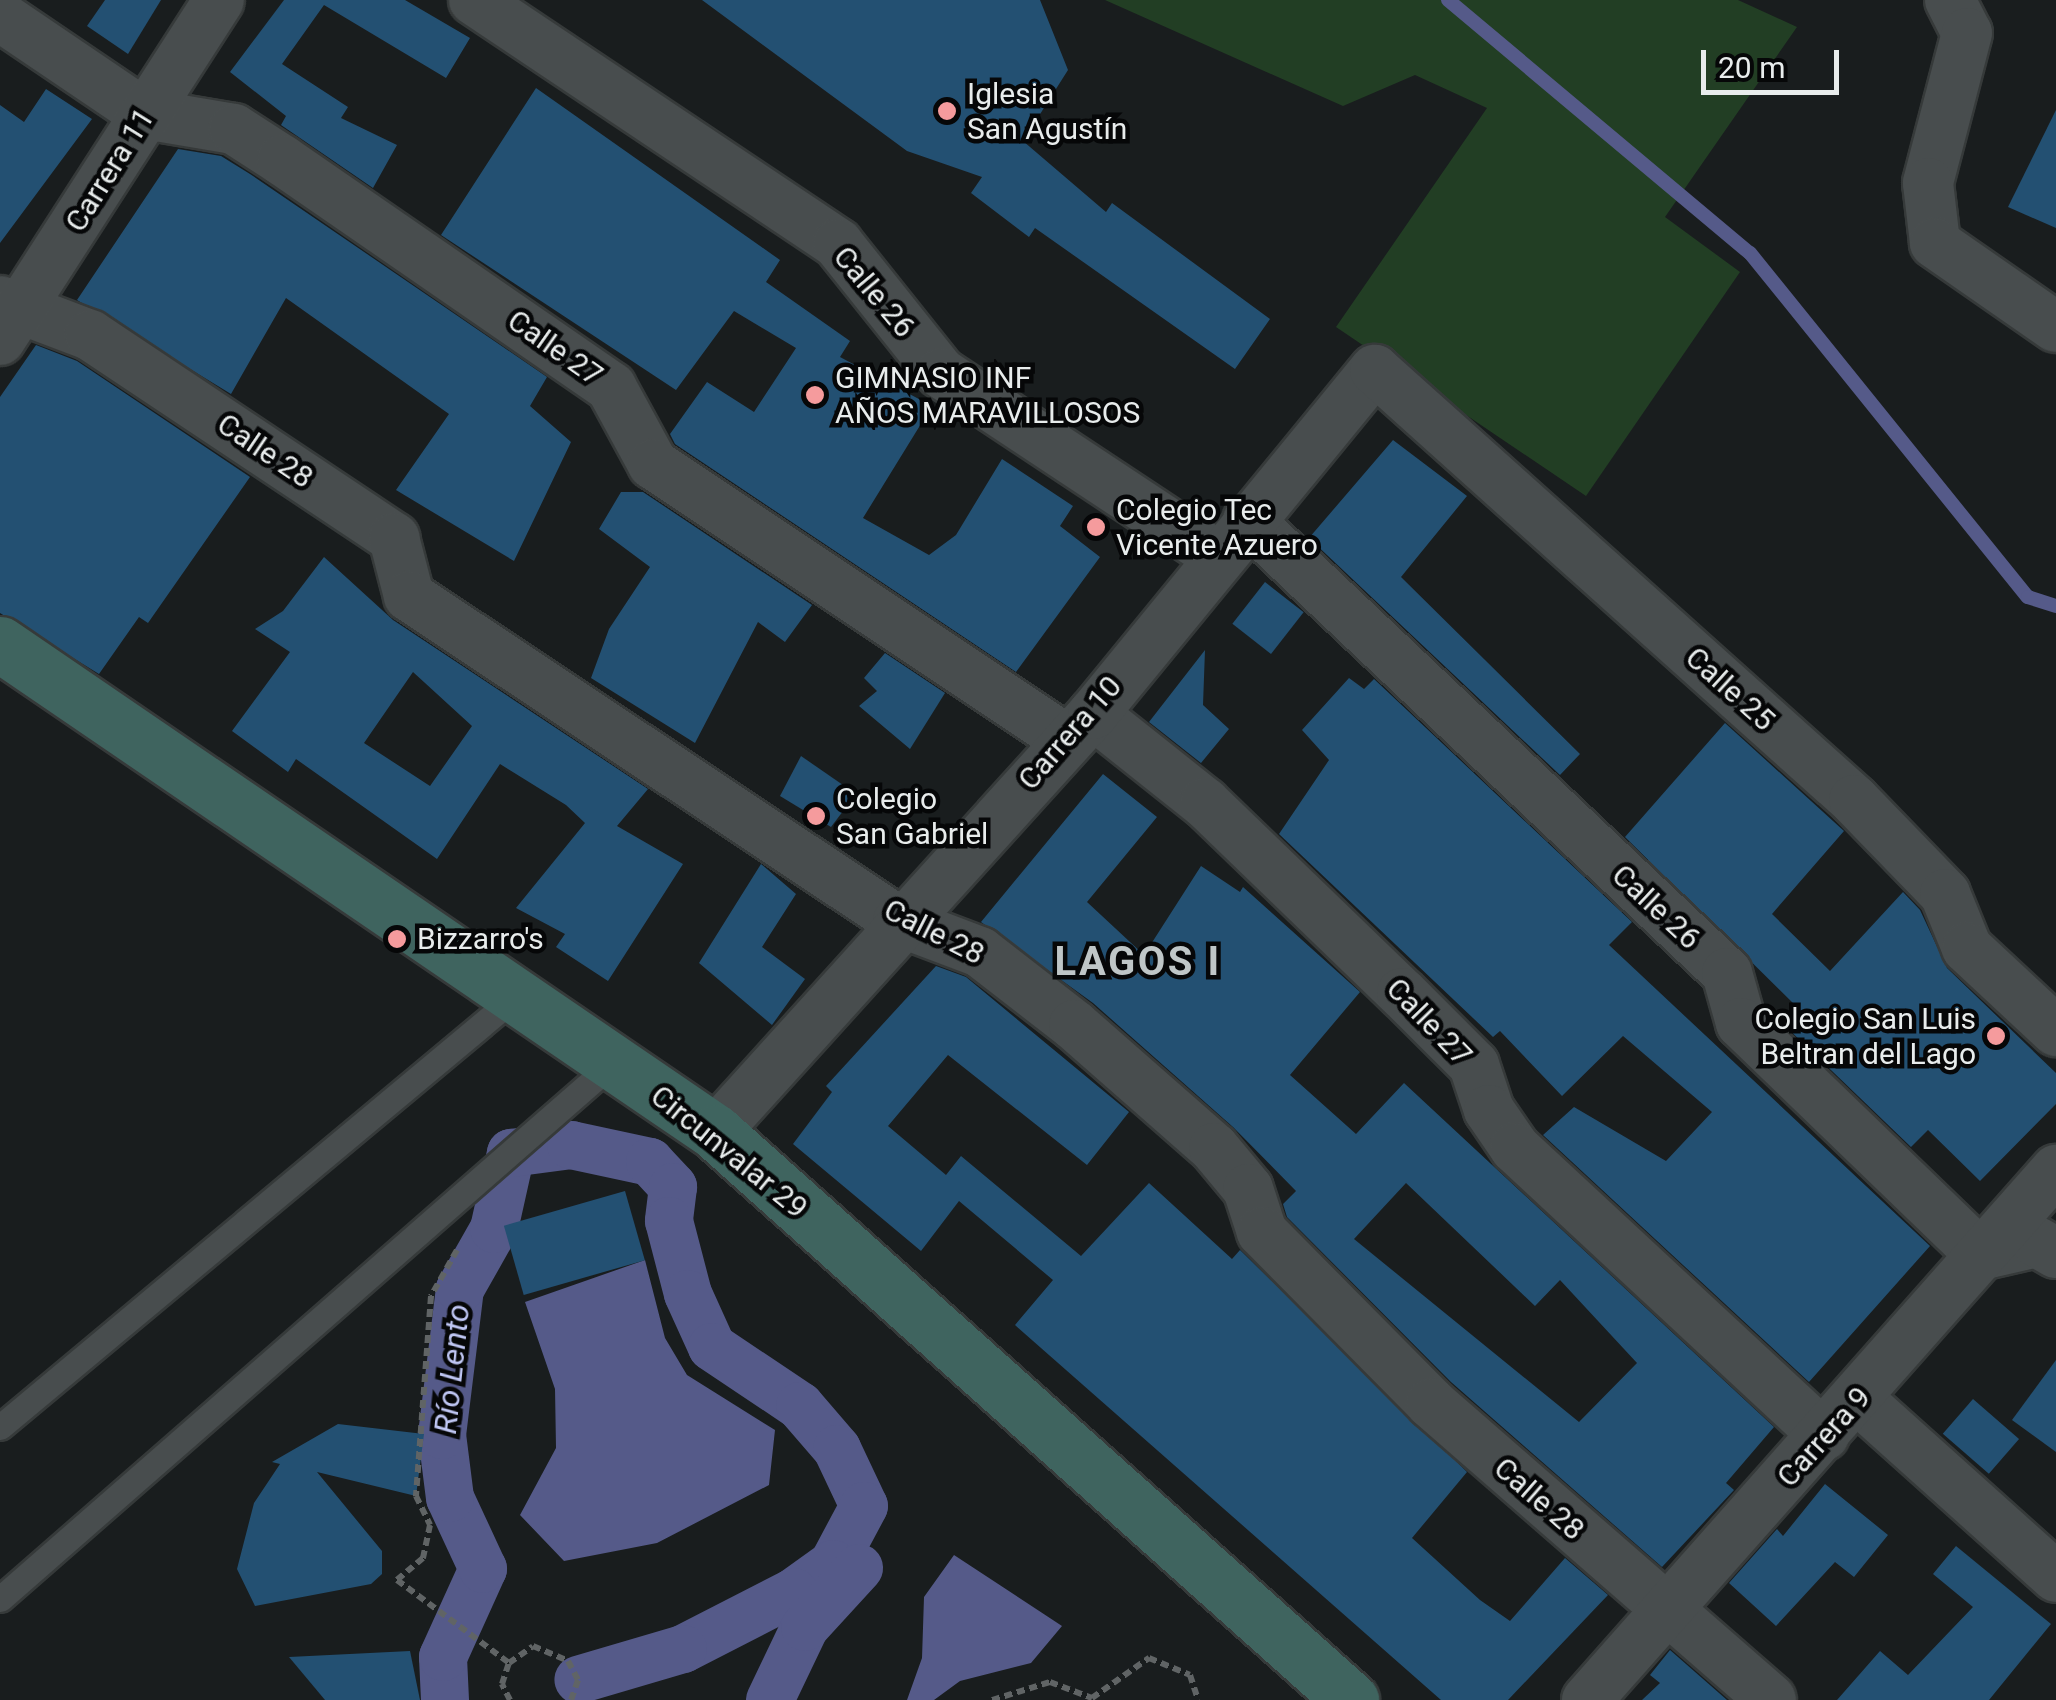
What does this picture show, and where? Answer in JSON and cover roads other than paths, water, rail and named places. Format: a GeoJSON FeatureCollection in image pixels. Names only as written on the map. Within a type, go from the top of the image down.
{"type":"FeatureCollection","features":[{"type":"Feature","properties":{"kind":"street","name":"Carrera 11"},"geometry":{"type":"LineString","coordinates":[[6,318],[219,0]]}},
{"type":"Feature","properties":{"kind":"street","name":"Calle 26"},"geometry":{"type":"LineString","coordinates":[[474,0],[838,244],[941,373],[1233,538],[1727,974],[1741,1023],[1982,1254]]}},
{"type":"Feature","properties":{"kind":"street"},"geometry":{"type":"LineString","coordinates":[[1950,0],[1967,33],[1928,183],[1935,243],[2056,327]]}},
{"type":"Feature","properties":{"kind":"street","name":"Calle 27"},"geometry":{"type":"LineString","coordinates":[[0,16],[145,114],[234,128],[611,387],[653,464],[1205,803],[1474,1065],[1489,1110],[1514,1148],[1824,1435]]}},
{"type":"Feature","properties":{"kind":"street","name":"Calle 28"},"geometry":{"type":"LineString","coordinates":[[6,318],[90,335],[394,538],[409,596],[898,920],[980,952],[1186,1124],[1248,1188],[1262,1232],[1432,1403],[1771,1700]]}},
{"type":"Feature","properties":{"kind":"street","name":"Carrera 10"},"geometry":{"type":"LineString","coordinates":[[714,1132],[898,920],[1080,727],[1375,370]]}},
{"type":"Feature","properties":{"kind":"street","name":"Calle 25"},"geometry":{"type":"LineString","coordinates":[[1375,370],[1854,800],[1945,894],[1967,948],[2056,1031]]}},
{"type":"Feature","properties":{"kind":"street","name":"Circunvalar 29"},"geometry":{"type":"LineString","coordinates":[[0,644],[714,1132],[1351,1700]]}},
{"type":"Feature","properties":{"kind":"street","name":"Carrera 9"},"geometry":{"type":"LineString","coordinates":[[1587,1700],[1672,1611],[1859,1400],[2056,1170]]}},
{"type":"Feature","properties":{"kind":"street"},"geometry":{"type":"LineString","coordinates":[[1982,1254],[2038,1242],[2056,1254]]}},
{"type":"Feature","properties":{"kind":"street"},"geometry":{"type":"LineString","coordinates":[[1859,1400],[2056,1577]]}},
{"type":"Feature","properties":{"kind":"lane"},"geometry":{"type":"LineString","coordinates":[[0,1428],[516,997]]}},
{"type":"Feature","properties":{"kind":"lane"},"geometry":{"type":"LineString","coordinates":[[0,1599],[614,1062]]}},
{"type":"Feature","properties":{"kind":"water"},"geometry":{"type":"Polygon","coordinates":[[[645,1260],[665,1338],[687,1375],[775,1430],[769,1485],[657,1543],[564,1561],[520,1515],[556,1448],[555,1389],[525,1302],[645,1260]]]}},
{"type":"Feature","properties":{"kind":"water"},"geometry":{"type":"Polygon","coordinates":[[[954,1555],[1062,1626],[1031,1663],[960,1681],[934,1700],[907,1700],[922,1658],[924,1597],[954,1555]]]}},
{"type":"Feature","properties":{"kind":"waterway"},"geometry":{"type":"LineString","coordinates":[[1448,0],[1750,253],[2028,597],[2056,606]]}},
{"type":"Feature","properties":{"kind":"waterway","name":"Río Lento"},"geometry":{"type":"LineString","coordinates":[[445,1700],[443,1657],[483,1569],[450,1498],[442,1435],[460,1289],[494,1229],[511,1153],[571,1145],[650,1162],[673,1187],[669,1221],[688,1294],[712,1347],[800,1406],[837,1449],[864,1506],[833,1564],[794,1592],[683,1649],[578,1680]]}},
{"type":"Feature","properties":{"kind":"waterway"},"geometry":{"type":"LineString","coordinates":[[770,1700],[805,1627],[859,1568]]}},
{"type":"Feature","properties":{"kind":"place","name":"Iglesia San Agustín"},"geometry":{"type":"Point","coordinates":[947,111]}},
{"type":"Feature","properties":{"kind":"place","name":"GIMNASIO INF AÑOS MARAVILLOSOS"},"geometry":{"type":"Point","coordinates":[815,395]}},
{"type":"Feature","properties":{"kind":"place","name":"Colegio Tec Vicente Azuero"},"geometry":{"type":"Point","coordinates":[1096,527]}},
{"type":"Feature","properties":{"kind":"place","name":"Colegio San Gabriel"},"geometry":{"type":"Point","coordinates":[816,816]}},
{"type":"Feature","properties":{"kind":"place","name":"Bizzarro's"},"geometry":{"type":"Point","coordinates":[397,939]}},
{"type":"Feature","properties":{"kind":"place","name":"Colegio San Luis Beltran del Lago"},"geometry":{"type":"Point","coordinates":[1996,1036]}},
{"type":"Feature","properties":{"kind":"district","name":"LAGOS I"},"geometry":{"type":"Point","coordinates":[1138,962]}}]}
